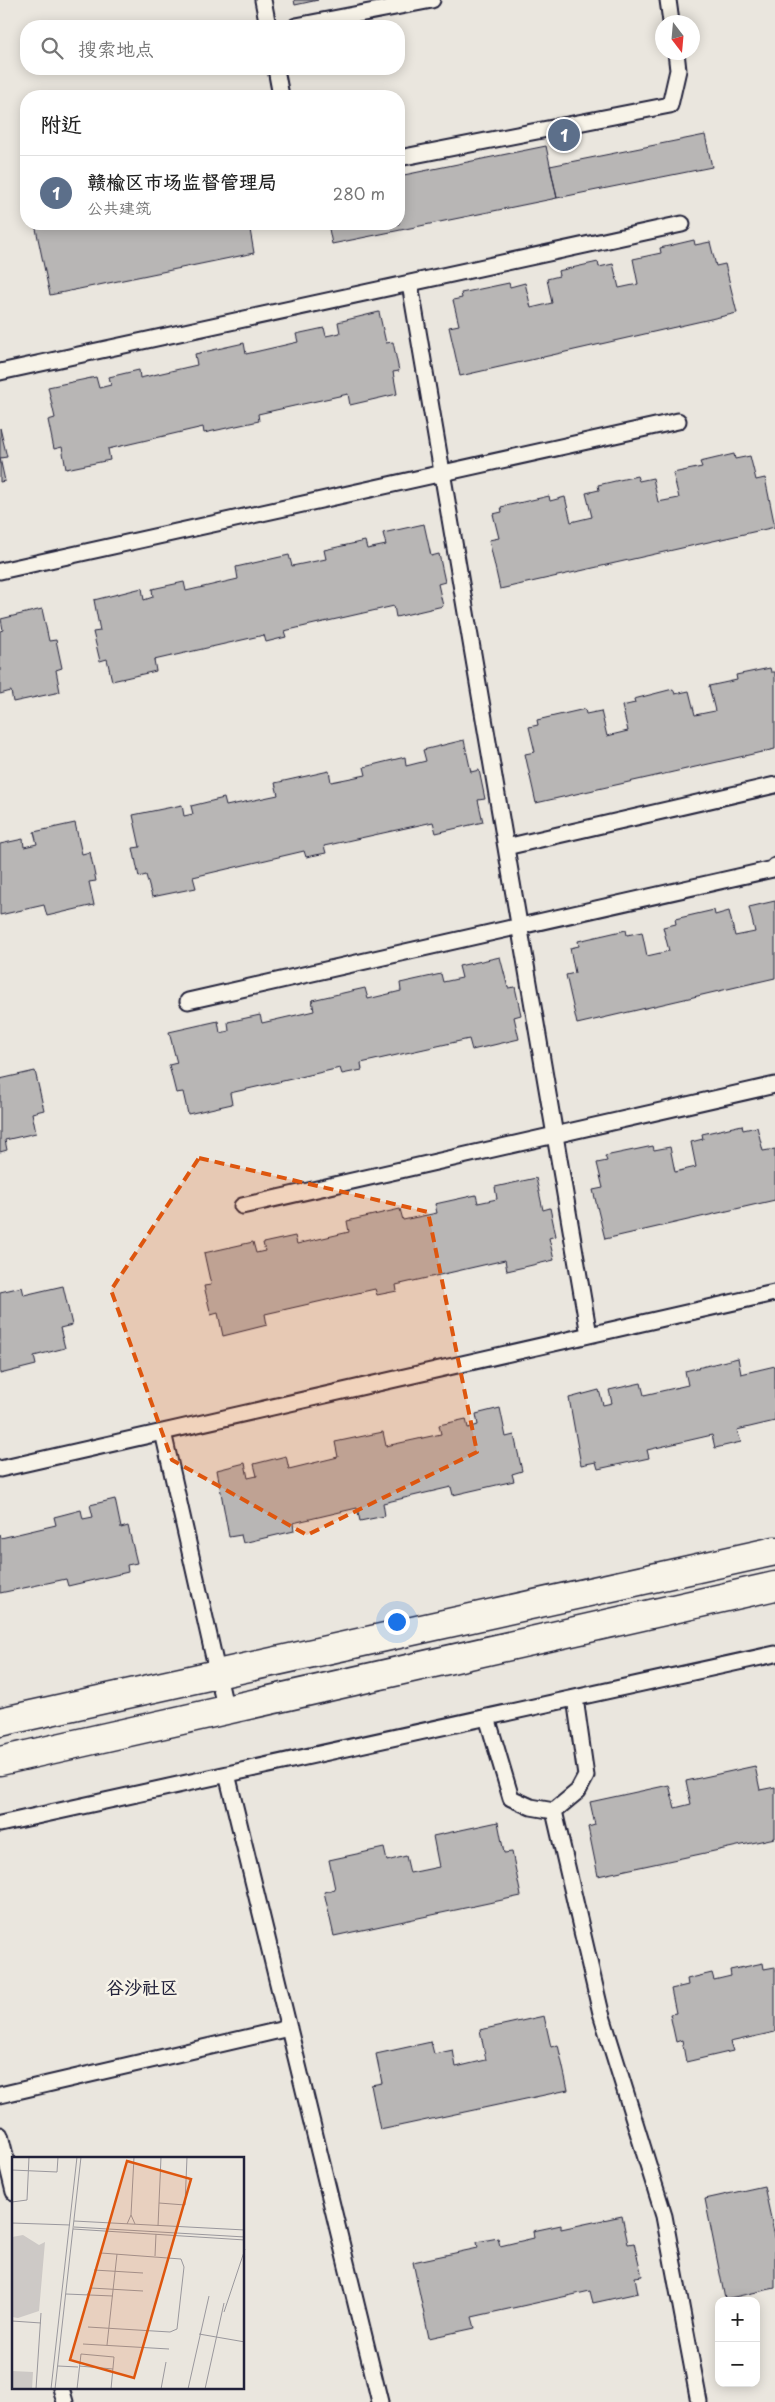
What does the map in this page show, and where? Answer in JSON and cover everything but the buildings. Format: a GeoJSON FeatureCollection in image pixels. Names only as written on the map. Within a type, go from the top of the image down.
{"type":"FeatureCollection","features":[{"type":"Feature","properties":{"kind":"main road"},"geometry":{"type":"LineString","coordinates":[[0,1722],[775,1552]]}},
{"type":"Feature","properties":{"kind":"main road"},"geometry":{"type":"LineString","coordinates":[[0,1761],[775,1586]]}},
{"type":"Feature","properties":{"kind":"lane"},"geometry":{"type":"LineString","coordinates":[[263,0],[267,20]]}},
{"type":"Feature","properties":{"kind":"lane"},"geometry":{"type":"LineString","coordinates":[[327,20],[432,0]]}},
{"type":"Feature","properties":{"kind":"lane"},"geometry":{"type":"LineString","coordinates":[[668,0],[670,15]]}},
{"type":"Feature","properties":{"kind":"lane"},"geometry":{"type":"LineString","coordinates":[[405,157],[670,105],[678,70],[677,60]]}},
{"type":"Feature","properties":{"kind":"lane"},"geometry":{"type":"LineString","coordinates":[[277,75],[280,90]]}},
{"type":"Feature","properties":{"kind":"lane"},"geometry":{"type":"LineString","coordinates":[[0,372],[682,224]]}},
{"type":"Feature","properties":{"kind":"lane"},"geometry":{"type":"LineString","coordinates":[[410,284],[589,1335]]}},
{"type":"Feature","properties":{"kind":"lane"},"geometry":{"type":"LineString","coordinates":[[0,571],[678,421]]}},
{"type":"Feature","properties":{"kind":"lane"},"geometry":{"type":"LineString","coordinates":[[506,847],[775,786]]}},
{"type":"Feature","properties":{"kind":"lane"},"geometry":{"type":"LineString","coordinates":[[188,1002],[773,869],[775,866]]}},
{"type":"Feature","properties":{"kind":"lane"},"geometry":{"type":"LineString","coordinates":[[242,1206],[775,1085]]}},
{"type":"Feature","properties":{"kind":"lane"},"geometry":{"type":"LineString","coordinates":[[0,1469],[774,1293]]}},
{"type":"Feature","properties":{"kind":"lane"},"geometry":{"type":"LineString","coordinates":[[163,1432],[226,1711]]}},
{"type":"Feature","properties":{"kind":"lane"},"geometry":{"type":"LineString","coordinates":[[0,1824],[775,1654]]}},
{"type":"Feature","properties":{"kind":"lane"},"geometry":{"type":"LineString","coordinates":[[487,1717],[511,1798],[531,1807],[554,1811],[578,1791],[586,1776],[575,1698]]}},
{"type":"Feature","properties":{"kind":"lane"},"geometry":{"type":"LineString","coordinates":[[227,1774],[380,2402]]}},
{"type":"Feature","properties":{"kind":"lane"},"geometry":{"type":"LineString","coordinates":[[554,1811],[601,2013],[664,2216],[699,2402]]}},
{"type":"Feature","properties":{"kind":"lane"},"geometry":{"type":"LineString","coordinates":[[0,2095],[289,2028]]}},
{"type":"Feature","properties":{"kind":"lane"},"geometry":{"type":"LineString","coordinates":[[0,2135],[12,2184]]}},
{"type":"Feature","properties":{"kind":"highlighted area"},"geometry":{"type":"Polygon","coordinates":[[[199,1158],[428,1212],[477,1452],[307,1535],[172,1460],[111,1290],[199,1158]]]}},
{"type":"Feature","properties":{"kind":"place","name":"赣榆区市场监督管理局"},"geometry":{"type":"Point","coordinates":[564,135]}},
{"type":"Feature","properties":{"kind":"district","name":"谷沙社区"},"geometry":{"type":"Point","coordinates":[142,1986]}}]}
